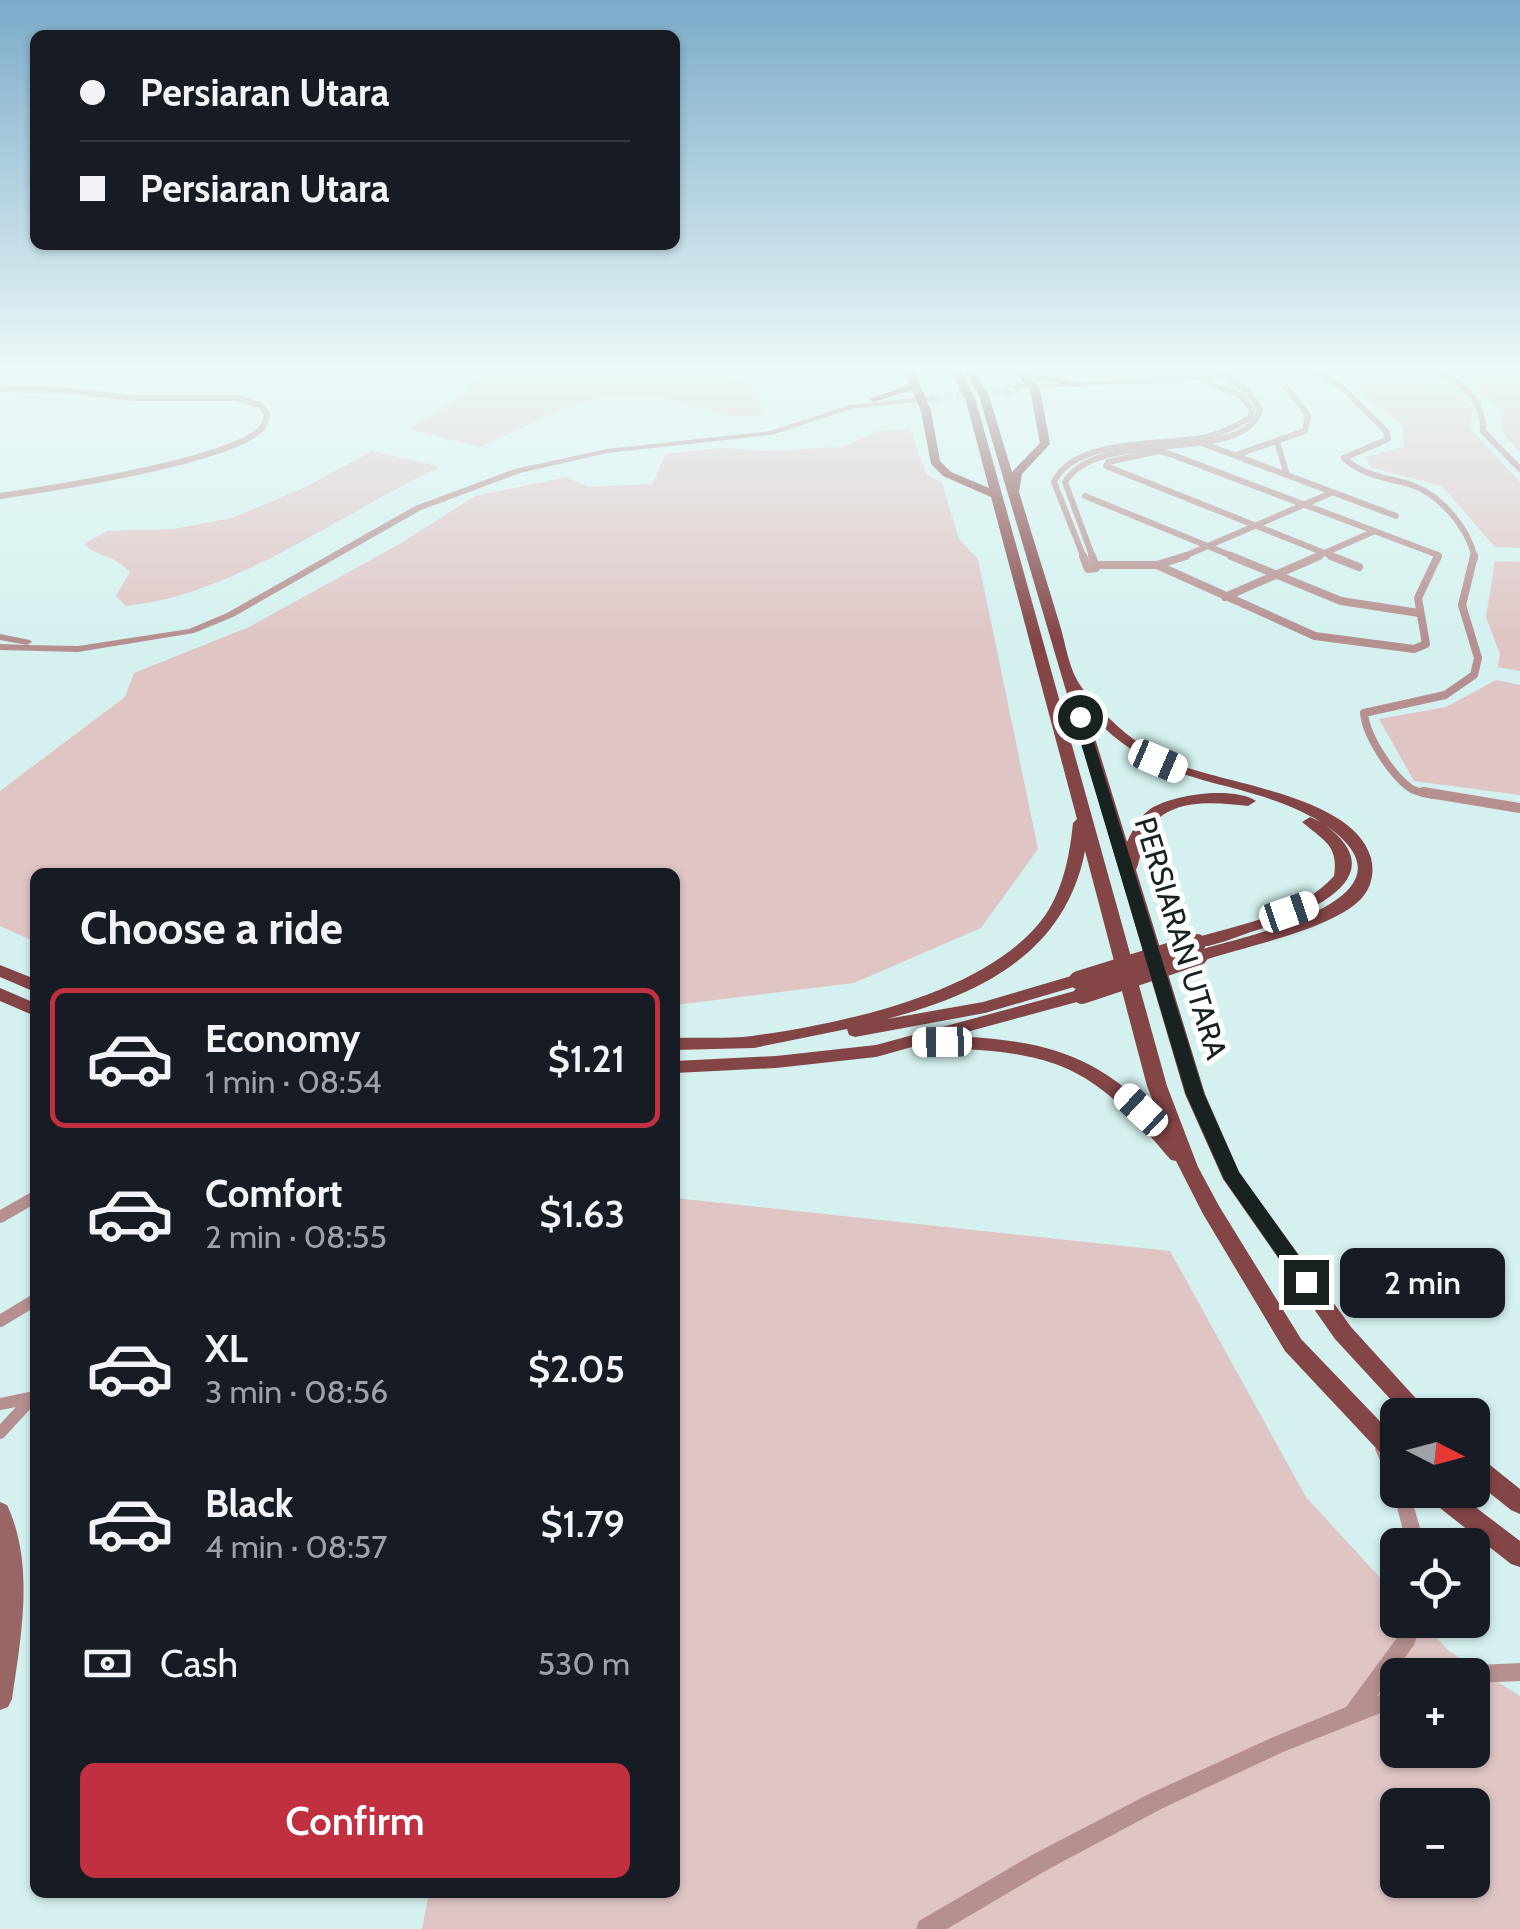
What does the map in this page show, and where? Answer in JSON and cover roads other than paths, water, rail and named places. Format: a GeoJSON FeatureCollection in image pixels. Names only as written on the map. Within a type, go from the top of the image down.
{"type":"FeatureCollection","features":[{"type":"Feature","properties":{"kind":"main road"},"geometry":{"type":"LineString","coordinates":[[938,458],[940,468],[1005,494],[1017,472],[1031,458]]}},
{"type":"Feature","properties":{"kind":"main road","name":"PERSIARAN UTARA"},"geometry":{"type":"LineString","coordinates":[[992,458],[1067,676],[1195,1094],[1230,1174],[1343,1333],[1403,1398]]}},
{"type":"Feature","properties":{"kind":"main road","name":"PERSIARAN UTARA"},"geometry":{"type":"LineString","coordinates":[[997,458],[1082,815],[1157,1086],[1188,1167],[1293,1344],[1379,1438]]}},
{"type":"Feature","properties":{"kind":"main road"},"geometry":{"type":"LineString","coordinates":[[918,1042],[1198,949],[1328,913],[1356,896],[1366,866],[1354,841],[1339,827],[1298,805],[1200,778],[1133,747],[1101,721],[1067,676]]}},
{"type":"Feature","properties":{"kind":"main road"},"geometry":{"type":"LineString","coordinates":[[1129,881],[1134,837],[1142,824],[1152,814],[1186,801],[1226,798],[1265,804],[1322,828],[1334,841],[1346,870],[1339,885],[1320,901],[1198,949]]}},
{"type":"Feature","properties":{"kind":"main road"},"geometry":{"type":"LineString","coordinates":[[745,1044],[899,1012],[991,972],[1049,923],[1068,881],[1082,815]]}},
{"type":"Feature","properties":{"kind":"main road"},"geometry":{"type":"LineString","coordinates":[[0,970],[30,984]]}},
{"type":"Feature","properties":{"kind":"main road"},"geometry":{"type":"LineString","coordinates":[[680,1044],[745,1044],[879,1029],[1080,988]]}},
{"type":"Feature","properties":{"kind":"main road"},"geometry":{"type":"LineString","coordinates":[[0,994],[30,1008]]}},
{"type":"Feature","properties":{"kind":"main road"},"geometry":{"type":"LineString","coordinates":[[680,1067],[776,1062],[918,1042],[1004,1044],[1060,1056],[1116,1086],[1188,1167]]}},
{"type":"Feature","properties":{"kind":"main road"},"geometry":{"type":"LineString","coordinates":[[1490,1479],[1520,1503]]}},
{"type":"Feature","properties":{"kind":"main road"},"geometry":{"type":"LineString","coordinates":[[1458,1508],[1520,1556]]}},
{"type":"Feature","properties":{"kind":"main road"},"geometry":{"type":"LineString","coordinates":[[0,1511],[12,1594],[0,1699]]}},
{"type":"Feature","properties":{"kind":"street"},"geometry":{"type":"LineString","coordinates":[[0,496],[69,486],[187,458]]}},
{"type":"Feature","properties":{"kind":"street"},"geometry":{"type":"LineString","coordinates":[[0,637],[82,643],[180,626],[248,597],[411,504],[483,475],[556,458]]}},
{"type":"Feature","properties":{"kind":"street"},"geometry":{"type":"LineString","coordinates":[[0,647],[78,650],[191,630],[230,615],[418,508],[468,486],[574,458]]}},
{"type":"Feature","properties":{"kind":"street"},"geometry":{"type":"LineString","coordinates":[[1093,458],[1067,476],[1065,482],[1096,566],[1157,565],[1332,493]]}},
{"type":"Feature","properties":{"kind":"street"},"geometry":{"type":"LineString","coordinates":[[1134,458],[1106,464],[1359,567]]}},
{"type":"Feature","properties":{"kind":"street"},"geometry":{"type":"LineString","coordinates":[[1157,565],[1315,636],[1414,649],[1426,644],[1418,598],[1438,558],[1432,553],[1179,458]]}},
{"type":"Feature","properties":{"kind":"street"},"geometry":{"type":"LineString","coordinates":[[1240,458],[1396,516]]}},
{"type":"Feature","properties":{"kind":"street"},"geometry":{"type":"LineString","coordinates":[[1282,458],[1286,475]]}},
{"type":"Feature","properties":{"kind":"street"},"geometry":{"type":"LineString","coordinates":[[1344,458],[1367,474],[1433,495],[1452,516],[1474,553],[1474,571],[1462,601],[1462,613],[1477,649],[1478,665],[1473,675],[1453,690],[1370,710],[1364,713],[1364,724],[1399,778],[1411,789],[1520,808]]}},
{"type":"Feature","properties":{"kind":"street"},"geometry":{"type":"LineString","coordinates":[[1085,496],[1354,606],[1419,613]]}},
{"type":"Feature","properties":{"kind":"street"},"geometry":{"type":"LineString","coordinates":[[1226,597],[1375,532]]}},
{"type":"Feature","properties":{"kind":"street"},"geometry":{"type":"LineString","coordinates":[[0,1217],[30,1200]]}},
{"type":"Feature","properties":{"kind":"street"},"geometry":{"type":"LineString","coordinates":[[0,1321],[30,1303]]}},
{"type":"Feature","properties":{"kind":"street"},"geometry":{"type":"LineString","coordinates":[[0,1404],[30,1397]]}},
{"type":"Feature","properties":{"kind":"street"},"geometry":{"type":"LineString","coordinates":[[0,1433],[30,1399]]}},
{"type":"Feature","properties":{"kind":"street"},"geometry":{"type":"LineString","coordinates":[[1352,1714],[1407,1638]]}},
{"type":"Feature","properties":{"kind":"street"},"geometry":{"type":"LineString","coordinates":[[1490,1673],[1520,1672]]}},
{"type":"Feature","properties":{"kind":"street"},"geometry":{"type":"LineString","coordinates":[[927,1929],[1056,1851],[1119,1819],[1380,1704]]}}]}
